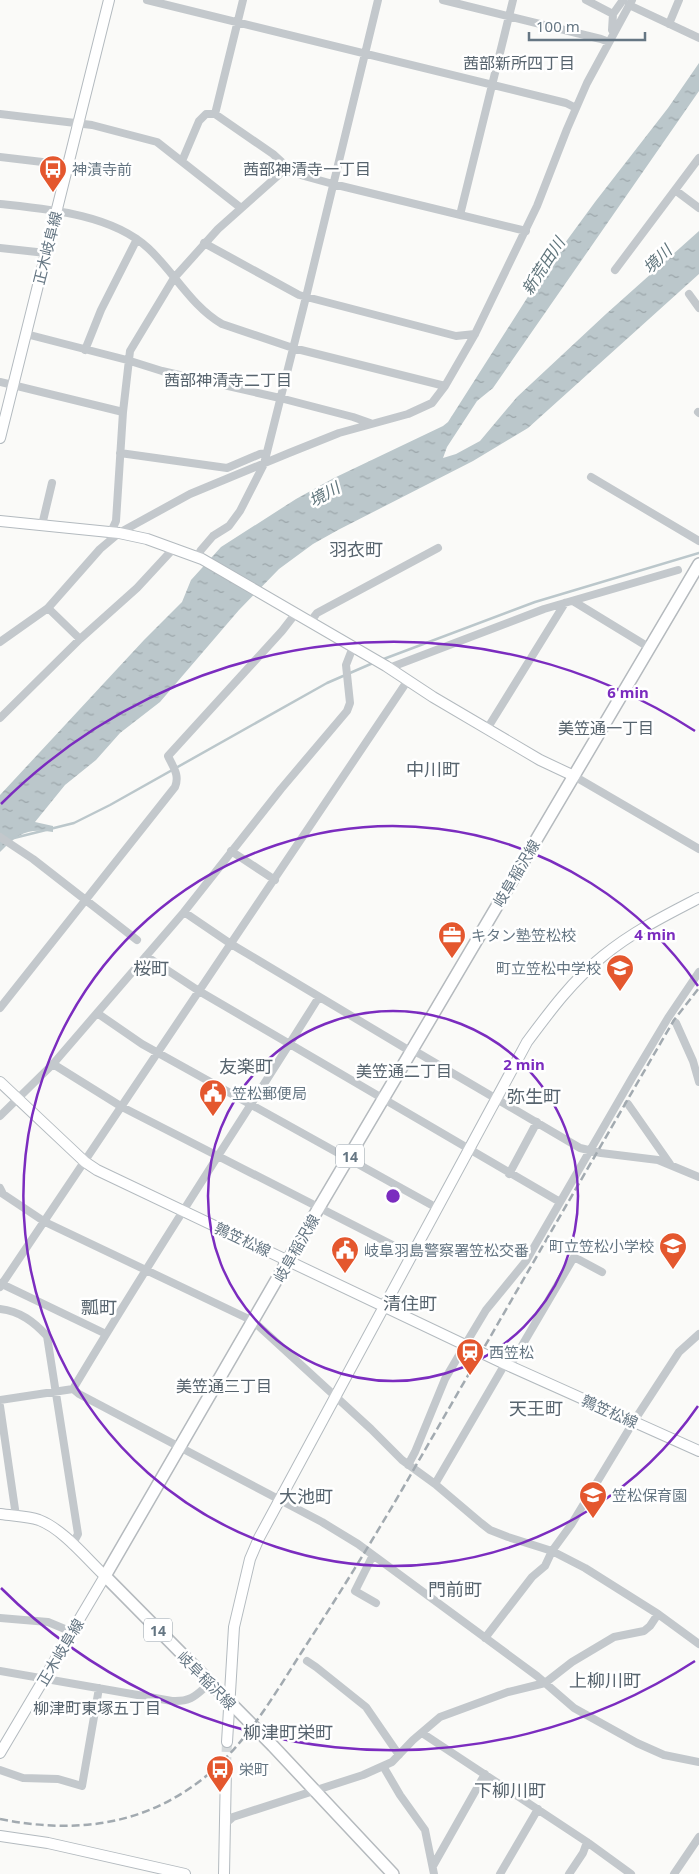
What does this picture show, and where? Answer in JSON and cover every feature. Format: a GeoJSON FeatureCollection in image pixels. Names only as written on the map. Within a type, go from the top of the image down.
{"type":"FeatureCollection","features":[{"type":"Feature","properties":{"kind":"main road","name":"岐阜稲沢線"},"geometry":{"type":"LineString","coordinates":[[393,1874],[230,1702],[105,1576],[288,1260],[699,564]]}},
{"type":"Feature","properties":{"kind":"street","name":"正木岐阜線"},"geometry":{"type":"LineString","coordinates":[[0,438],[109,0]]}},
{"type":"Feature","properties":{"kind":"street"},"geometry":{"type":"LineString","coordinates":[[147,0],[493,84],[566,103],[576,108]]}},
{"type":"Feature","properties":{"kind":"street"},"geometry":{"type":"LineString","coordinates":[[216,114],[243,0]]}},
{"type":"Feature","properties":{"kind":"street"},"geometry":{"type":"LineString","coordinates":[[200,558],[201,550],[213,536],[229,526],[240,512],[264,464],[378,0]]}},
{"type":"Feature","properties":{"kind":"street"},"geometry":{"type":"LineString","coordinates":[[444,0],[609,42]]}},
{"type":"Feature","properties":{"kind":"street"},"geometry":{"type":"LineString","coordinates":[[460,215],[513,0]]}},
{"type":"Feature","properties":{"kind":"street"},"geometry":{"type":"LineString","coordinates":[[586,0],[613,14]]}},
{"type":"Feature","properties":{"kind":"street"},"geometry":{"type":"LineString","coordinates":[[669,24],[679,0]]}},
{"type":"Feature","properties":{"kind":"street"},"geometry":{"type":"LineString","coordinates":[[614,33],[612,30],[613,14],[628,2]]}},
{"type":"Feature","properties":{"kind":"street"},"geometry":{"type":"LineString","coordinates":[[628,2],[699,38]]}},
{"type":"Feature","properties":{"kind":"street"},"geometry":{"type":"LineString","coordinates":[[0,642],[48,608],[115,532],[190,494],[339,433],[419,410],[432,403],[445,386],[475,334],[526,231],[576,108],[628,2]]}},
{"type":"Feature","properties":{"kind":"street"},"geometry":{"type":"LineString","coordinates":[[0,114],[78,122],[157,142],[241,208]]}},
{"type":"Feature","properties":{"kind":"street"},"geometry":{"type":"LineString","coordinates":[[182,161],[199,121],[206,114],[216,114],[273,154],[285,165],[286,171]]}},
{"type":"Feature","properties":{"kind":"street"},"geometry":{"type":"LineString","coordinates":[[0,157],[68,165]]}},
{"type":"Feature","properties":{"kind":"street"},"geometry":{"type":"LineString","coordinates":[[615,270],[699,158]]}},
{"type":"Feature","properties":{"kind":"street"},"geometry":{"type":"LineString","coordinates":[[115,532],[127,360],[130,350],[174,278],[204,243],[282,172],[286,171],[526,231]]}},
{"type":"Feature","properties":{"kind":"street"},"geometry":{"type":"LineString","coordinates":[[675,190],[699,208]]}},
{"type":"Feature","properties":{"kind":"street"},"geometry":{"type":"LineString","coordinates":[[0,204],[57,210],[114,227],[137,239],[148,248],[199,306],[217,322],[293,348],[445,386]]}},
{"type":"Feature","properties":{"kind":"street"},"geometry":{"type":"LineString","coordinates":[[85,350],[102,310],[137,239]]}},
{"type":"Feature","properties":{"kind":"street"},"geometry":{"type":"LineString","coordinates":[[204,243],[306,298],[456,336],[475,334]]}},
{"type":"Feature","properties":{"kind":"street"},"geometry":{"type":"LineString","coordinates":[[0,248],[46,253]]}},
{"type":"Feature","properties":{"kind":"street"},"geometry":{"type":"LineString","coordinates":[[689,294],[699,308]]}},
{"type":"Feature","properties":{"kind":"street"},"geometry":{"type":"LineString","coordinates":[[26,334],[162,371],[280,398],[370,423]]}},
{"type":"Feature","properties":{"kind":"street"},"geometry":{"type":"LineString","coordinates":[[0,382],[123,412]]}},
{"type":"Feature","properties":{"kind":"street"},"geometry":{"type":"LineString","coordinates":[[339,433],[353,417]]}},
{"type":"Feature","properties":{"kind":"street"},"geometry":{"type":"LineString","coordinates":[[120,452],[227,468],[266,453]]}},
{"type":"Feature","properties":{"kind":"street"},"geometry":{"type":"LineString","coordinates":[[591,477],[699,541]]}},
{"type":"Feature","properties":{"kind":"street"},"geometry":{"type":"LineString","coordinates":[[42,525],[52,483]]}},
{"type":"Feature","properties":{"kind":"street"},"geometry":{"type":"LineString","coordinates":[[0,521],[115,532],[174,548],[200,558],[388,667],[540,760],[574,776],[699,849]]}},
{"type":"Feature","properties":{"kind":"street"},"geometry":{"type":"LineString","coordinates":[[0,718],[80,640],[137,588],[174,548]]}},
{"type":"Feature","properties":{"kind":"street"},"geometry":{"type":"LineString","coordinates":[[310,622],[317,613],[438,548]]}},
{"type":"Feature","properties":{"kind":"street"},"geometry":{"type":"LineString","coordinates":[[388,667],[544,609],[678,570]]}},
{"type":"Feature","properties":{"kind":"street"},"geometry":{"type":"LineString","coordinates":[[569,602],[650,648]]}},
{"type":"Feature","properties":{"kind":"street"},"geometry":{"type":"LineString","coordinates":[[487,728],[569,602]]}},
{"type":"Feature","properties":{"kind":"street"},"geometry":{"type":"LineString","coordinates":[[48,608],[80,640]]}},
{"type":"Feature","properties":{"kind":"street"},"geometry":{"type":"LineString","coordinates":[[0,1008],[175,787],[178,781],[177,774],[168,756],[282,631],[296,613]]}},
{"type":"Feature","properties":{"kind":"street"},"geometry":{"type":"LineString","coordinates":[[0,1116],[54,1064],[184,912],[281,789],[347,712],[350,703],[346,665],[353,647]]}},
{"type":"Feature","properties":{"kind":"street"},"geometry":{"type":"LineString","coordinates":[[106,1334],[1,1285],[408,680]]}},
{"type":"Feature","properties":{"kind":"street"},"geometry":{"type":"LineString","coordinates":[[0,837],[31,858],[137,940]]}},
{"type":"Feature","properties":{"kind":"street"},"geometry":{"type":"LineString","coordinates":[[232,851],[275,880]]}},
{"type":"Feature","properties":{"kind":"street"},"geometry":{"type":"LineString","coordinates":[[227,1742],[234,1627],[248,1568],[258,1538],[527,1042],[554,1005],[578,978],[603,956],[627,938],[699,898]]}},
{"type":"Feature","properties":{"kind":"street"},"geometry":{"type":"LineString","coordinates":[[184,912],[231,944],[319,997],[580,1148],[589,1151],[658,1160],[699,1178]]}},
{"type":"Feature","properties":{"kind":"street"},"geometry":{"type":"LineString","coordinates":[[146,956],[200,991],[289,1044],[560,1202]]}},
{"type":"Feature","properties":{"kind":"street"},"geometry":{"type":"LineString","coordinates":[[408,1465],[445,1379],[465,1344],[486,1310],[526,1261],[663,1026],[699,972]]}},
{"type":"Feature","properties":{"kind":"street"},"geometry":{"type":"LineString","coordinates":[[0,1400],[73,1389],[146,1269],[319,997]]}},
{"type":"Feature","properties":{"kind":"street"},"geometry":{"type":"LineString","coordinates":[[97,1013],[158,1053],[437,1208]]}},
{"type":"Feature","properties":{"kind":"street"},"geometry":{"type":"LineString","coordinates":[[676,1023],[694,1061],[699,1082]]}},
{"type":"Feature","properties":{"kind":"street"},"geometry":{"type":"LineString","coordinates":[[54,1064],[122,1107],[412,1255]]}},
{"type":"Feature","properties":{"kind":"street","name":"鶉笠松線"},"geometry":{"type":"LineString","coordinates":[[0,1082],[85,1162],[97,1170],[507,1365],[699,1451]]}},
{"type":"Feature","properties":{"kind":"street"},"geometry":{"type":"LineString","coordinates":[[628,1104],[670,1164]]}},
{"type":"Feature","properties":{"kind":"street"},"geometry":{"type":"LineString","coordinates":[[509,1174],[537,1122]]}},
{"type":"Feature","properties":{"kind":"street"},"geometry":{"type":"LineString","coordinates":[[0,1188],[3,1194],[45,1222],[253,1321],[408,1465],[435,1484],[490,1530],[552,1551],[585,1568],[658,1614],[699,1644]]}},
{"type":"Feature","properties":{"kind":"street"},"geometry":{"type":"LineString","coordinates":[[435,1484],[574,1257],[602,1272]]}},
{"type":"Feature","properties":{"kind":"street"},"geometry":{"type":"LineString","coordinates":[[0,1309],[12,1310],[35,1322],[48,1336],[78,1534],[72,1545]]}},
{"type":"Feature","properties":{"kind":"street"},"geometry":{"type":"LineString","coordinates":[[485,1638],[532,1577],[545,1566],[552,1551],[572,1525],[634,1421],[679,1352],[699,1334]]}},
{"type":"Feature","properties":{"kind":"street"},"geometry":{"type":"LineString","coordinates":[[73,1389],[79,1394],[322,1522],[358,1544],[545,1683],[574,1708],[637,1743],[664,1755],[699,1762]]}},
{"type":"Feature","properties":{"kind":"street"},"geometry":{"type":"LineString","coordinates":[[0,1406],[16,1516]]}},
{"type":"Feature","properties":{"kind":"street"},"geometry":{"type":"LineString","coordinates":[[0,1514],[46,1523],[105,1576]]}},
{"type":"Feature","properties":{"kind":"street"},"geometry":{"type":"LineString","coordinates":[[373,1555],[355,1591],[376,1603]]}},
{"type":"Feature","properties":{"kind":"street","name":"正木岐阜線"},"geometry":{"type":"LineString","coordinates":[[0,1753],[105,1576]]}},
{"type":"Feature","properties":{"kind":"street"},"geometry":{"type":"LineString","coordinates":[[225,1824],[234,1817],[363,1775],[392,1762],[440,1717],[508,1692],[545,1683],[572,1662],[614,1637],[644,1630],[650,1626],[658,1614]]}},
{"type":"Feature","properties":{"kind":"street"},"geometry":{"type":"LineString","coordinates":[[0,1618],[48,1622],[72,1632]]}},
{"type":"Feature","properties":{"kind":"street"},"geometry":{"type":"LineString","coordinates":[[307,1661],[366,1708],[399,1755]]}},
{"type":"Feature","properties":{"kind":"street"},"geometry":{"type":"LineString","coordinates":[[0,1671],[180,1701],[193,1698],[210,1683]]}},
{"type":"Feature","properties":{"kind":"street"},"geometry":{"type":"LineString","coordinates":[[0,1770],[23,1778],[58,1779],[82,1786],[99,1688]]}},
{"type":"Feature","properties":{"kind":"street"},"geometry":{"type":"LineString","coordinates":[[422,1732],[587,1842],[631,1874]]}},
{"type":"Feature","properties":{"kind":"street"},"geometry":{"type":"LineString","coordinates":[[383,1766],[400,1795],[425,1830],[433,1870]]}},
{"type":"Feature","properties":{"kind":"street"},"geometry":{"type":"LineString","coordinates":[[224,1874],[226,1767]]}},
{"type":"Feature","properties":{"kind":"street"},"geometry":{"type":"LineString","coordinates":[[433,1870],[485,1774]]}},
{"type":"Feature","properties":{"kind":"street"},"geometry":{"type":"LineString","coordinates":[[500,1874],[538,1809]]}},
{"type":"Feature","properties":{"kind":"street"},"geometry":{"type":"LineString","coordinates":[[0,1836],[56,1844],[185,1874]]}},
{"type":"Feature","properties":{"kind":"street"},"geometry":{"type":"LineString","coordinates":[[674,1874],[699,1837]]}},
{"type":"Feature","properties":{"kind":"street"},"geometry":{"type":"LineString","coordinates":[[569,1874],[584,1853],[587,1842]]}},
{"type":"Feature","properties":{"kind":"water","name":"境川"},"geometry":{"type":"Polygon","coordinates":[[[699,63],[699,91],[493,388],[477,401],[447,447],[443,458],[456,454],[480,441],[517,397],[699,231],[699,274],[528,428],[473,461],[313,544],[279,569],[239,610],[160,702],[120,733],[96,760],[65,785],[35,822],[53,826],[53,832],[36,831],[24,833],[0,852],[0,795],[144,640],[182,602],[191,580],[221,547],[296,499],[334,478],[448,422],[543,273],[668,108],[699,63]]]}},
{"type":"Feature","properties":{"kind":"waterway"},"geometry":{"type":"LineString","coordinates":[[381,660],[535,602],[699,553]]}},
{"type":"Feature","properties":{"kind":"waterway"},"geometry":{"type":"LineString","coordinates":[[14,838],[74,823],[110,805],[327,683],[373,663]]}},
{"type":"Feature","properties":{"kind":"tunnel"},"geometry":{"type":"LineString","coordinates":[[226,1767],[227,1742]]}},
{"type":"Feature","properties":{"kind":"railway"},"geometry":{"type":"LineString","coordinates":[[0,1819],[55,1826],[108,1822],[133,1816],[158,1806],[182,1793],[205,1777],[220,1764],[247,1734],[367,1549],[674,1020],[699,988]]}},
{"type":"Feature","properties":{"kind":"place","name":"神漬寺前"},"geometry":{"type":"Point","coordinates":[53,193]}},
{"type":"Feature","properties":{"kind":"place","name":"キタン塾笠松校"},"geometry":{"type":"Point","coordinates":[452,959]}},
{"type":"Feature","properties":{"kind":"place","name":"町立笠松中学校"},"geometry":{"type":"Point","coordinates":[620,992]}},
{"type":"Feature","properties":{"kind":"place","name":"笠松郵便局"},"geometry":{"type":"Point","coordinates":[213,1117]}},
{"type":"Feature","properties":{"kind":"place","name":"町立笠松小学校"},"geometry":{"type":"Point","coordinates":[673,1270]}},
{"type":"Feature","properties":{"kind":"place","name":"岐阜羽島警察署笠松交番"},"geometry":{"type":"Point","coordinates":[345,1274]}},
{"type":"Feature","properties":{"kind":"place","name":"西笠松"},"geometry":{"type":"Point","coordinates":[470,1376]}},
{"type":"Feature","properties":{"kind":"place","name":"笠松保育園"},"geometry":{"type":"Point","coordinates":[593,1519]}},
{"type":"Feature","properties":{"kind":"place","name":"栄町"},"geometry":{"type":"Point","coordinates":[220,1793]}},
{"type":"Feature","properties":{"kind":"district","name":"茜部新所四丁目"},"geometry":{"type":"Point","coordinates":[519,63]}},
{"type":"Feature","properties":{"kind":"district","name":"茜部神清寺一丁目"},"geometry":{"type":"Point","coordinates":[307,169]}},
{"type":"Feature","properties":{"kind":"district","name":"茜部神清寺二丁目"},"geometry":{"type":"Point","coordinates":[228,380]}},
{"type":"Feature","properties":{"kind":"district","name":"羽衣町"},"geometry":{"type":"Point","coordinates":[356,549]}},
{"type":"Feature","properties":{"kind":"district","name":"美笠通一丁目"},"geometry":{"type":"Point","coordinates":[606,728]}},
{"type":"Feature","properties":{"kind":"district","name":"中川町"},"geometry":{"type":"Point","coordinates":[433,769]}},
{"type":"Feature","properties":{"kind":"district","name":"桜町"},"geometry":{"type":"Point","coordinates":[151,968]}},
{"type":"Feature","properties":{"kind":"district","name":"友楽町"},"geometry":{"type":"Point","coordinates":[246,1066]}},
{"type":"Feature","properties":{"kind":"district","name":"美笠通二丁目"},"geometry":{"type":"Point","coordinates":[404,1071]}},
{"type":"Feature","properties":{"kind":"district","name":"弥生町"},"geometry":{"type":"Point","coordinates":[534,1096]}},
{"type":"Feature","properties":{"kind":"district","name":"清住町"},"geometry":{"type":"Point","coordinates":[410,1303]}},
{"type":"Feature","properties":{"kind":"district","name":"瓢町"},"geometry":{"type":"Point","coordinates":[99,1307]}},
{"type":"Feature","properties":{"kind":"district","name":"美笠通三丁目"},"geometry":{"type":"Point","coordinates":[224,1386]}},
{"type":"Feature","properties":{"kind":"district","name":"天王町"},"geometry":{"type":"Point","coordinates":[536,1408]}},
{"type":"Feature","properties":{"kind":"district","name":"大池町"},"geometry":{"type":"Point","coordinates":[306,1496]}},
{"type":"Feature","properties":{"kind":"district","name":"門前町"},"geometry":{"type":"Point","coordinates":[455,1589]}},
{"type":"Feature","properties":{"kind":"district","name":"上柳川町"},"geometry":{"type":"Point","coordinates":[605,1680]}},
{"type":"Feature","properties":{"kind":"district","name":"柳津町東塚五丁目"},"geometry":{"type":"Point","coordinates":[97,1708]}},
{"type":"Feature","properties":{"kind":"district","name":"柳津町栄町"},"geometry":{"type":"Point","coordinates":[288,1732]}},
{"type":"Feature","properties":{"kind":"district","name":"下柳川町"},"geometry":{"type":"Point","coordinates":[510,1790]}},
{"type":"Feature","properties":{"kind":"water label","name":"新荒田川"},"geometry":{"type":"Point","coordinates":[543,266]}}]}
